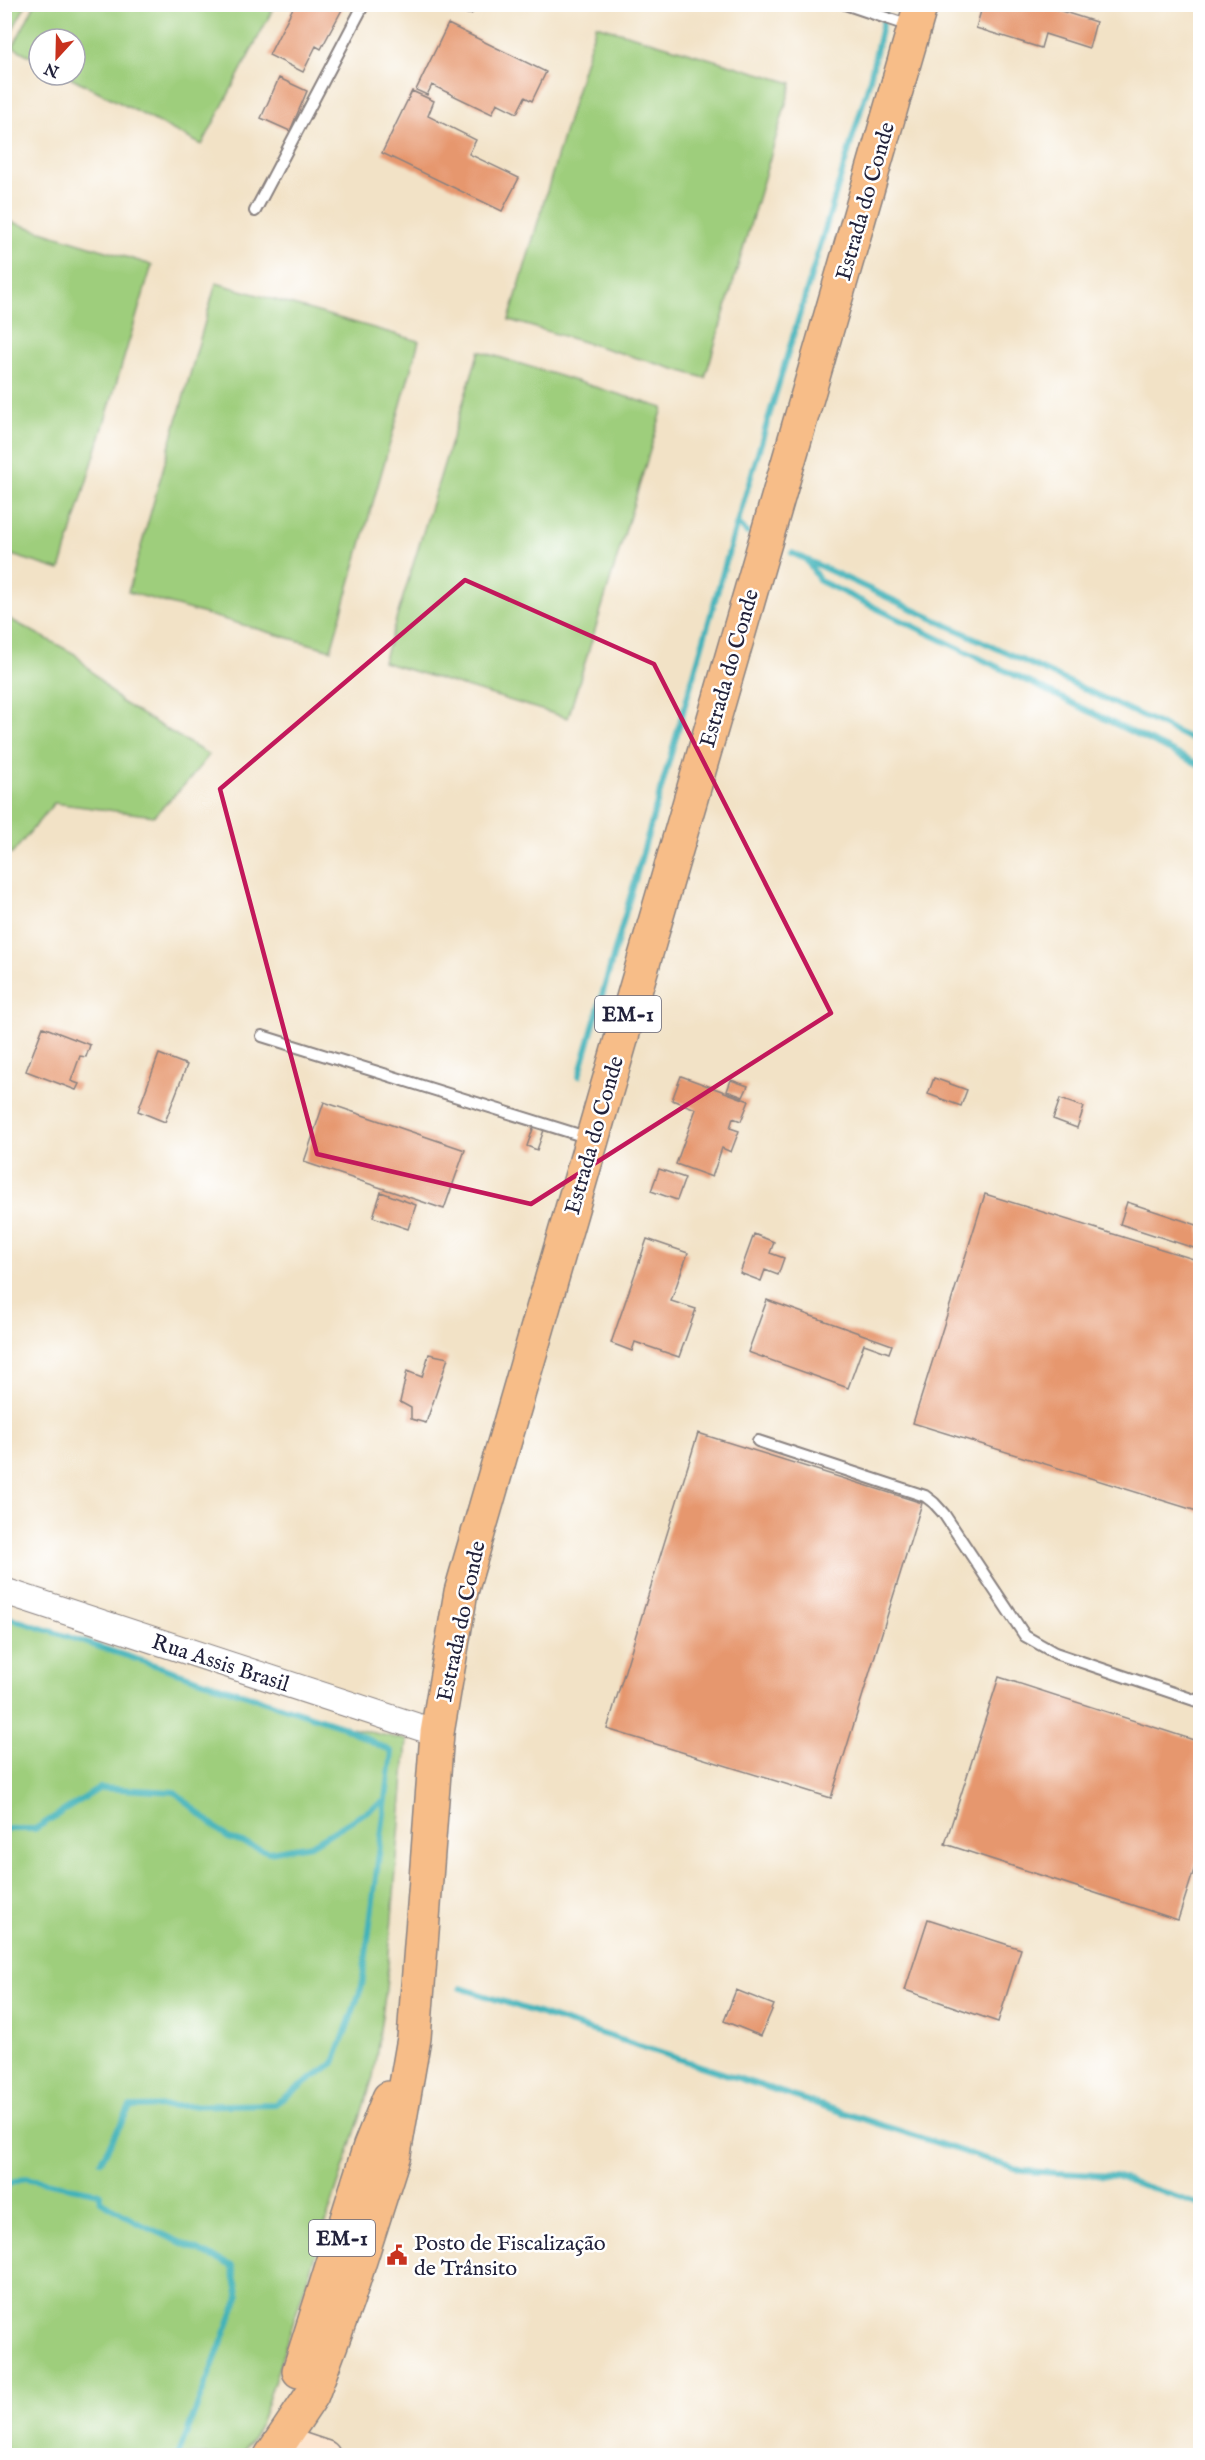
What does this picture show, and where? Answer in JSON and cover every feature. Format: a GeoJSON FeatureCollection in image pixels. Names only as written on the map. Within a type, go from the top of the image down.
{"type":"FeatureCollection","features":[{"type":"Feature","properties":{"kind":"main road","name":"Estrada do Conde"},"geometry":{"type":"LineString","coordinates":[[276,2448],[370,2146],[414,2038],[437,1733],[461,1592],[592,1139],[909,17]]}},
{"type":"Feature","properties":{"kind":"main road"},"geometry":{"type":"LineString","coordinates":[[276,2448],[325,2456]]}},
{"type":"Feature","properties":{"kind":"street","name":"Rua Assis Brasil"},"geometry":{"type":"LineString","coordinates":[[4,1591],[437,1733]]}},
{"type":"Feature","properties":{"kind":"lane"},"geometry":{"type":"LineString","coordinates":[[255,211],[364,4]]}},
{"type":"Feature","properties":{"kind":"lane"},"geometry":{"type":"LineString","coordinates":[[845,4],[877,15],[909,17]]}},
{"type":"Feature","properties":{"kind":"lane"},"geometry":{"type":"LineString","coordinates":[[262,1036],[592,1139]]}},
{"type":"Feature","properties":{"kind":"lane"},"geometry":{"type":"LineString","coordinates":[[758,1441],[925,1496],[944,1514],[1025,1636],[1056,1653],[1200,1702]]}},
{"type":"Feature","properties":{"kind":"highlighted area"},"geometry":{"type":"Polygon","coordinates":[[[465,580],[654,664],[831,1013],[531,1204],[317,1154],[220,789],[465,580]]]}},
{"type":"Feature","properties":{"kind":"green space"},"geometry":{"type":"Polygon","coordinates":[[[35,4],[275,4],[202,145],[87,86],[87,27],[27,27],[27,55],[13,47],[35,4]]]}},
{"type":"Feature","properties":{"kind":"green space"},"geometry":{"type":"Polygon","coordinates":[[[4,5],[26,5],[5,43],[4,5]]]}},
{"type":"Feature","properties":{"kind":"green space"},"geometry":{"type":"Polygon","coordinates":[[[596,25],[792,83],[705,378],[509,320],[596,25]]]}},
{"type":"Feature","properties":{"kind":"green space"},"geometry":{"type":"Polygon","coordinates":[[[5,220],[152,265],[60,570],[5,553],[5,220]]]}},
{"type":"Feature","properties":{"kind":"green space"},"geometry":{"type":"Polygon","coordinates":[[[216,283],[419,341],[331,650],[128,592],[216,283]]]}},
{"type":"Feature","properties":{"kind":"green space"},"geometry":{"type":"Polygon","coordinates":[[[479,351],[663,408],[568,718],[383,662],[479,351]]]}},
{"type":"Feature","properties":{"kind":"green space"},"geometry":{"type":"Polygon","coordinates":[[[4,616],[75,654],[121,702],[209,755],[190,779],[154,816],[54,803],[12,854],[5,852],[4,616]]]}},
{"type":"Feature","properties":{"kind":"green space"},"geometry":{"type":"Polygon","coordinates":[[[5,1616],[342,1726],[407,1740],[386,1989],[373,2077],[259,2428],[242,2455],[5,2455],[5,1616]]]}},
{"type":"Feature","properties":{"kind":"building"},"geometry":{"type":"Polygon","coordinates":[[[295,4],[345,4],[321,49],[316,46],[303,72],[269,55],[295,4]]]}},
{"type":"Feature","properties":{"kind":"building"},"geometry":{"type":"Polygon","coordinates":[[[983,4],[1045,4],[1045,6],[1096,22],[1089,48],[1045,34],[1041,48],[976,28],[983,4]]]}},
{"type":"Feature","properties":{"kind":"building"},"geometry":{"type":"Polygon","coordinates":[[[448,24],[546,72],[532,101],[525,97],[517,113],[497,103],[492,114],[432,85],[427,95],[416,90],[448,24]]]}},
{"type":"Feature","properties":{"kind":"building"},"geometry":{"type":"Polygon","coordinates":[[[279,78],[307,91],[290,131],[261,118],[279,78]]]}},
{"type":"Feature","properties":{"kind":"building"},"geometry":{"type":"Polygon","coordinates":[[[412,91],[434,101],[428,116],[476,140],[469,154],[519,178],[502,211],[382,153],[412,91]]]}},
{"type":"Feature","properties":{"kind":"building"},"geometry":{"type":"Polygon","coordinates":[[[43,1027],[90,1045],[86,1057],[80,1056],[71,1081],[79,1084],[76,1090],[26,1071],[43,1027]]]}},
{"type":"Feature","properties":{"kind":"building"},"geometry":{"type":"Polygon","coordinates":[[[159,1054],[187,1065],[165,1122],[138,1111],[159,1054]]]}},
{"type":"Feature","properties":{"kind":"building"},"geometry":{"type":"Polygon","coordinates":[[[681,1076],[749,1101],[741,1121],[733,1118],[730,1128],[739,1131],[731,1152],[722,1148],[712,1177],[676,1164],[696,1109],[672,1100],[681,1076]]]}},
{"type":"Feature","properties":{"kind":"building"},"geometry":{"type":"Polygon","coordinates":[[[934,1078],[967,1090],[961,1106],[928,1094],[934,1078]]]}},
{"type":"Feature","properties":{"kind":"building"},"geometry":{"type":"Polygon","coordinates":[[[731,1080],[748,1086],[743,1097],[727,1091],[731,1080]]]}},
{"type":"Feature","properties":{"kind":"building"},"geometry":{"type":"Polygon","coordinates":[[[1060,1099],[1084,1107],[1077,1128],[1053,1119],[1060,1099]]]}},
{"type":"Feature","properties":{"kind":"building"},"geometry":{"type":"Polygon","coordinates":[[[324,1102],[465,1150],[444,1209],[304,1162],[324,1102]]]}},
{"type":"Feature","properties":{"kind":"building"},"geometry":{"type":"Polygon","coordinates":[[[534,1126],[544,1130],[537,1150],[527,1146],[534,1126]]]}},
{"type":"Feature","properties":{"kind":"building"},"geometry":{"type":"Polygon","coordinates":[[[659,1169],[685,1178],[677,1200],[651,1191],[659,1169]]]}},
{"type":"Feature","properties":{"kind":"building"},"geometry":{"type":"Polygon","coordinates":[[[381,1192],[416,1205],[408,1229],[373,1217],[381,1192]]]}},
{"type":"Feature","properties":{"kind":"building"},"geometry":{"type":"Polygon","coordinates":[[[985,1194],[1200,1261],[1200,1512],[913,1423],[985,1194]]]}},
{"type":"Feature","properties":{"kind":"building"},"geometry":{"type":"Polygon","coordinates":[[[1127,1202],[1200,1226],[1200,1250],[1120,1224],[1127,1202]]]}},
{"type":"Feature","properties":{"kind":"building"},"geometry":{"type":"Polygon","coordinates":[[[754,1234],[774,1242],[770,1253],[784,1258],[778,1275],[765,1270],[761,1281],[740,1273],[754,1234]]]}},
{"type":"Feature","properties":{"kind":"building"},"geometry":{"type":"Polygon","coordinates":[[[647,1239],[688,1253],[671,1301],[696,1309],[679,1357],[635,1342],[632,1351],[611,1343],[647,1239]]]}},
{"type":"Feature","properties":{"kind":"building"},"geometry":{"type":"Polygon","coordinates":[[[767,1300],[892,1345],[889,1353],[864,1344],[848,1388],[748,1352],[767,1300]]]}},
{"type":"Feature","properties":{"kind":"building"},"geometry":{"type":"Polygon","coordinates":[[[429,1354],[448,1358],[426,1423],[411,1419],[411,1408],[400,1402],[407,1371],[422,1377],[429,1354]]]}},
{"type":"Feature","properties":{"kind":"building"},"geometry":{"type":"Polygon","coordinates":[[[698,1433],[922,1503],[831,1798],[607,1729],[698,1433]]]}},
{"type":"Feature","properties":{"kind":"building"},"geometry":{"type":"Polygon","coordinates":[[[999,1677],[1200,1742],[1200,1851],[1178,1920],[945,1844],[999,1677]]]}},
{"type":"Feature","properties":{"kind":"building"},"geometry":{"type":"Polygon","coordinates":[[[928,1919],[1021,1949],[998,2022],[905,1990],[928,1919]]]}},
{"type":"Feature","properties":{"kind":"building"},"geometry":{"type":"Polygon","coordinates":[[[736,1990],[774,2005],[761,2036],[724,2021],[736,1990]]]}},
{"type":"Feature","properties":{"kind":"waterway"},"geometry":{"type":"LineString","coordinates":[[4,19],[12,4]]}},
{"type":"Feature","properties":{"kind":"waterway"},"geometry":{"type":"LineString","coordinates":[[579,1076],[737,523],[869,83],[887,4]]}},
{"type":"Feature","properties":{"kind":"waterway"},"geometry":{"type":"LineString","coordinates":[[737,523],[747,533]]}},
{"type":"Feature","properties":{"kind":"waterway"},"geometry":{"type":"LineString","coordinates":[[792,553],[1200,743]]}},
{"type":"Feature","properties":{"kind":"waterway"},"geometry":{"type":"LineString","coordinates":[[807,561],[820,581],[1200,765]]}},
{"type":"Feature","properties":{"kind":"waterway"},"geometry":{"type":"LineString","coordinates":[[4,1616],[342,1726],[392,1752],[362,1986],[334,2063],[275,2104],[130,2107],[101,2161]]}},
{"type":"Feature","properties":{"kind":"waterway"},"geometry":{"type":"LineString","coordinates":[[4,1829],[35,1829],[100,1788],[175,1792],[228,1838],[269,1852],[311,1845],[386,1800]]}},
{"type":"Feature","properties":{"kind":"waterway"},"geometry":{"type":"LineString","coordinates":[[461,1988],[1023,2171],[1115,2176],[1200,2205]]}},
{"type":"Feature","properties":{"kind":"waterway"},"geometry":{"type":"LineString","coordinates":[[4,2186],[25,2178],[100,2193],[100,2201],[136,2222],[232,2266],[239,2297],[178,2456]]}},
{"type":"Feature","properties":{"kind":"place","name":"Posto de Fiscalização de Trânsito"},"geometry":{"type":"Point","coordinates":[397,2255]}}]}
